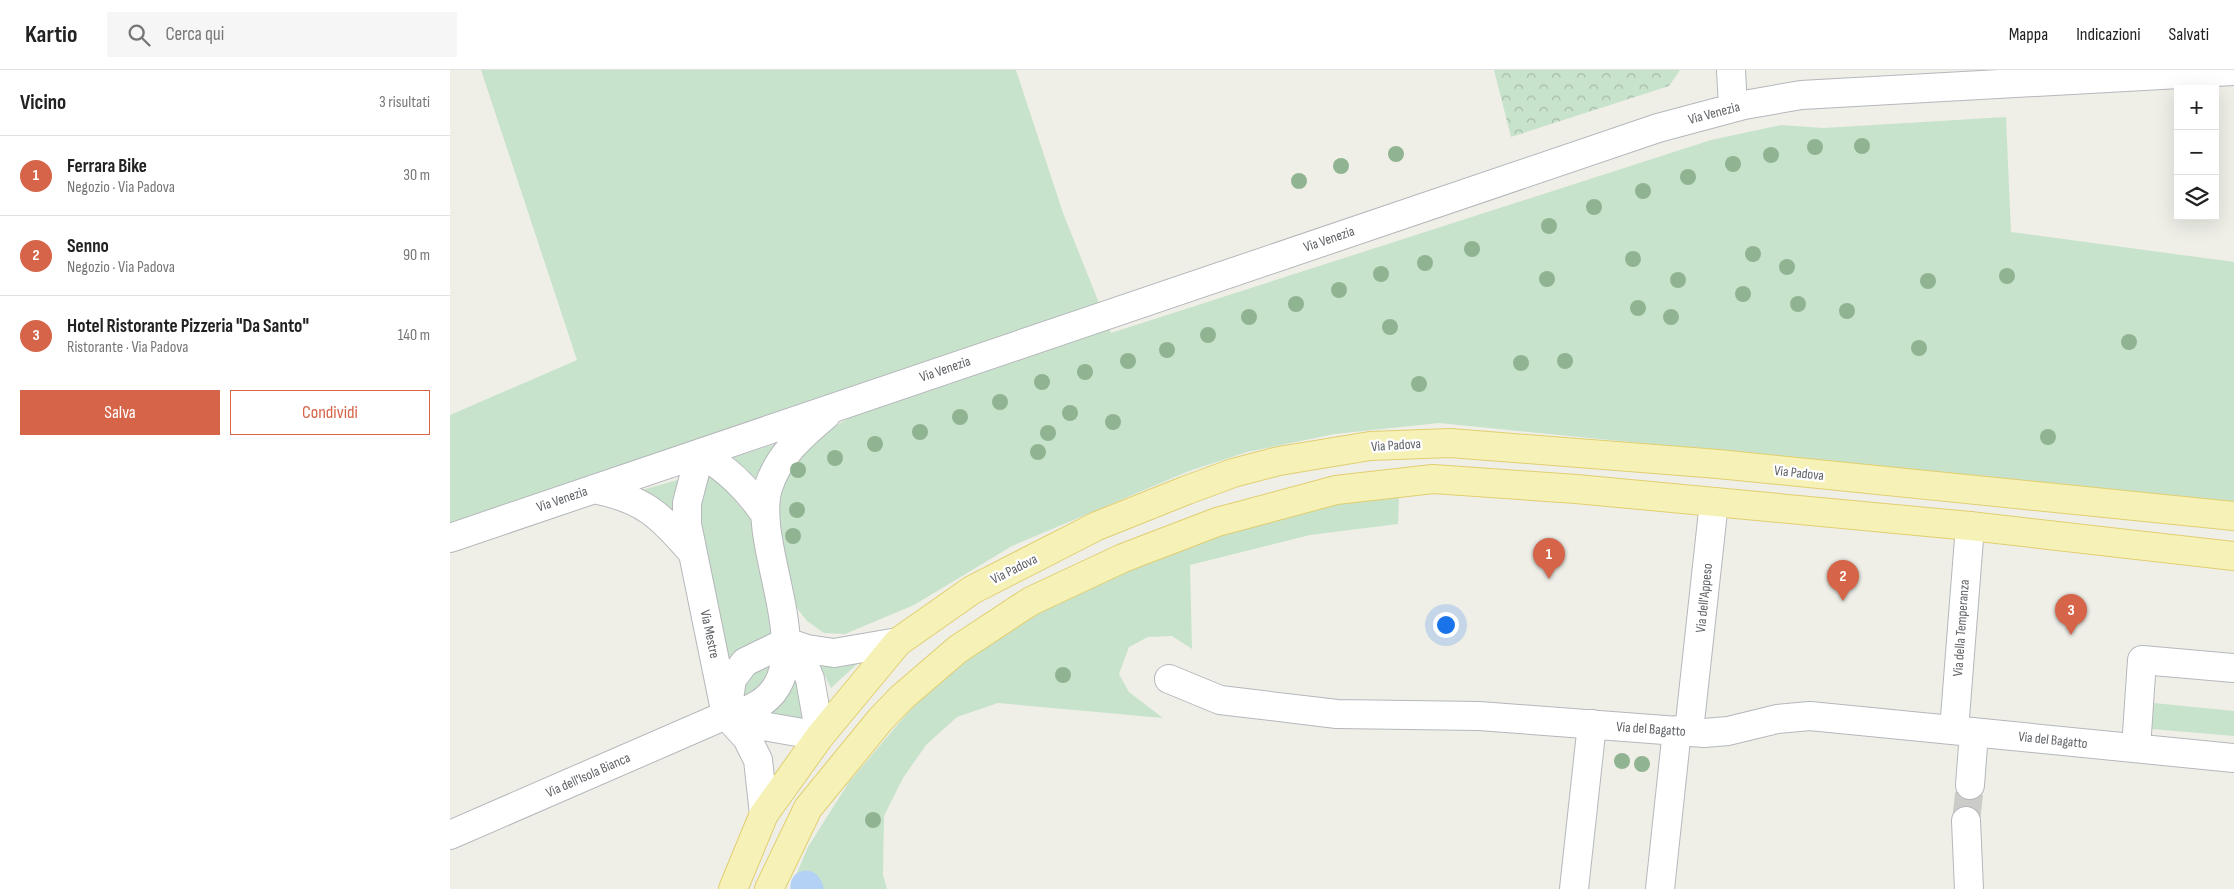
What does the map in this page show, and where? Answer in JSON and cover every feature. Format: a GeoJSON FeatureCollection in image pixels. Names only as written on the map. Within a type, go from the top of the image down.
{"type":"FeatureCollection","features":[{"type":"Feature","properties":{"kind":"main road","name":"Via Padova"},"geometry":{"type":"LineString","coordinates":[[732,889],[764,814],[820,736],[898,642],[972,590],[1097,526],[1233,473],[1279,461],[1370,446],[1432,442],[1718,464],[2234,516]]}},
{"type":"Feature","properties":{"kind":"main road"},"geometry":{"type":"LineString","coordinates":[[1432,442],[1433,479]]}},
{"type":"Feature","properties":{"kind":"main road","name":"Via dell'Appeso"},"geometry":{"type":"LineString","coordinates":[[1714,502],[1718,464]]}},
{"type":"Feature","properties":{"kind":"main road"},"geometry":{"type":"LineString","coordinates":[[768,889],[808,808],[880,720],[901,698],[958,649],[1031,601],[1123,558],[1217,522],[1336,490],[1433,479],[1576,489],[1970,526],[2226,558]]}},
{"type":"Feature","properties":{"kind":"main road"},"geometry":{"type":"LineString","coordinates":[[820,736],[848,760]]}},
{"type":"Feature","properties":{"kind":"street"},"geometry":{"type":"LineString","coordinates":[[1731,70],[1733,108]]}},
{"type":"Feature","properties":{"kind":"street","name":"Via Venezia"},"geometry":{"type":"LineString","coordinates":[[450,538],[1658,128],[1733,108],[1782,98],[1820,94],[2234,71]]}},
{"type":"Feature","properties":{"kind":"street"},"geometry":{"type":"LineString","coordinates":[[726,715],[752,708],[780,684],[785,671],[786,642],[764,513],[768,488],[785,453],[836,407]]}},
{"type":"Feature","properties":{"kind":"street"},"geometry":{"type":"LineString","coordinates":[[700,453],[720,464],[737,478],[764,513]]}},
{"type":"Feature","properties":{"kind":"street","name":"Via Mestre"},"geometry":{"type":"LineString","coordinates":[[700,453],[687,503],[687,524],[726,715]]}},
{"type":"Feature","properties":{"kind":"street","name":"Via Mestre"},"geometry":{"type":"LineString","coordinates":[[594,489],[615,493],[640,503],[660,516],[693,554]]}},
{"type":"Feature","properties":{"kind":"street","name":"Via dell'Appeso"},"geometry":{"type":"LineString","coordinates":[[1660,889],[1714,502]]}},
{"type":"Feature","properties":{"kind":"street","name":"Via della Temperanza"},"geometry":{"type":"LineString","coordinates":[[1970,526],[1964,731],[1970,784]]}},
{"type":"Feature","properties":{"kind":"street"},"geometry":{"type":"LineString","coordinates":[[786,642],[807,649],[834,653],[898,642]]}},
{"type":"Feature","properties":{"kind":"street"},"geometry":{"type":"LineString","coordinates":[[726,715],[757,725],[820,736],[810,679],[804,664],[786,642]]}},
{"type":"Feature","properties":{"kind":"street","name":"Via Mestre"},"geometry":{"type":"LineString","coordinates":[[726,715],[732,679],[745,662],[786,642]]}},
{"type":"Feature","properties":{"kind":"street"},"geometry":{"type":"LineString","coordinates":[[2136,748],[2142,660],[2234,668]]}},
{"type":"Feature","properties":{"kind":"street","name":"Via del Bagatto"},"geometry":{"type":"LineString","coordinates":[[1169,679],[1220,700],[1337,714],[1479,716],[1683,731],[1728,731],[1785,718],[1810,716],[2234,758]]}},
{"type":"Feature","properties":{"kind":"street"},"geometry":{"type":"LineString","coordinates":[[726,715],[747,738],[758,760],[764,814]]}},
{"type":"Feature","properties":{"kind":"street","name":"Via dell'Isola Bianca"},"geometry":{"type":"LineString","coordinates":[[450,835],[726,715]]}},
{"type":"Feature","properties":{"kind":"street"},"geometry":{"type":"LineString","coordinates":[[1574,889],[1592,724]]}},
{"type":"Feature","properties":{"kind":"street"},"geometry":{"type":"LineString","coordinates":[[1966,821],[1969,889]]}},
{"type":"Feature","properties":{"kind":"green space"},"geometry":{"type":"Polygon","coordinates":[[[481,70],[1016,70],[1063,213],[1111,333],[1711,140],[1781,125],[1823,128],[2006,117],[2011,232],[2234,262],[2234,502],[1439,423],[1335,434],[1247,452],[1189,471],[1012,546],[914,605],[845,634],[824,633],[807,621],[793,603],[771,510],[788,465],[824,432],[847,419],[841,400],[450,527],[450,415],[577,360],[481,70]]]}},
{"type":"Feature","properties":{"kind":"green space"},"geometry":{"type":"Polygon","coordinates":[[[1494,70],[1680,70],[1669,86],[1511,137],[1494,70]]]}},
{"type":"Feature","properties":{"kind":"green space"},"geometry":{"type":"Polygon","coordinates":[[[788,440],[761,496],[727,459],[788,440]]]}},
{"type":"Feature","properties":{"kind":"green space"},"geometry":{"type":"Polygon","coordinates":[[[706,466],[731,490],[737,503],[754,522],[773,638],[724,668],[695,514],[706,466]]]}},
{"type":"Feature","properties":{"kind":"green space"},"geometry":{"type":"Polygon","coordinates":[[[681,479],[680,526],[631,493],[681,479]]]}},
{"type":"Feature","properties":{"kind":"green space"},"geometry":{"type":"Polygon","coordinates":[[[1399,497],[1398,524],[1310,535],[1190,565],[1192,649],[1172,636],[1148,637],[1129,647],[1119,674],[1129,692],[1163,718],[998,703],[957,717],[926,745],[903,778],[884,816],[883,875],[887,889],[790,889],[808,847],[849,782],[910,710],[977,650],[1057,602],[1156,557],[1273,519],[1335,503],[1399,497]]]}},
{"type":"Feature","properties":{"kind":"green space"},"geometry":{"type":"Polygon","coordinates":[[[779,655],[760,690],[746,701],[734,695],[748,673],[779,655]]]}},
{"type":"Feature","properties":{"kind":"green space"},"geometry":{"type":"Polygon","coordinates":[[[817,660],[857,664],[831,688],[817,660]]]}},
{"type":"Feature","properties":{"kind":"green space"},"geometry":{"type":"Polygon","coordinates":[[[794,677],[804,696],[807,719],[783,719],[765,713],[794,677]]]}},
{"type":"Feature","properties":{"kind":"green space"},"geometry":{"type":"Polygon","coordinates":[[[2154,703],[2234,711],[2234,736],[2151,729],[2154,703]]]}},
{"type":"Feature","properties":{"kind":"tunnel"},"geometry":{"type":"LineString","coordinates":[[1966,821],[1970,785]]}},
{"type":"Feature","properties":{"kind":"place","name":"Ferrara Bike"},"geometry":{"type":"Point","coordinates":[1549,579]}},
{"type":"Feature","properties":{"kind":"place","name":"Senno"},"geometry":{"type":"Point","coordinates":[1843,601]}},
{"type":"Feature","properties":{"kind":"place","name":"Hotel Ristorante Pizzeria \"Da Santo\""},"geometry":{"type":"Point","coordinates":[2071,635]}}]}
